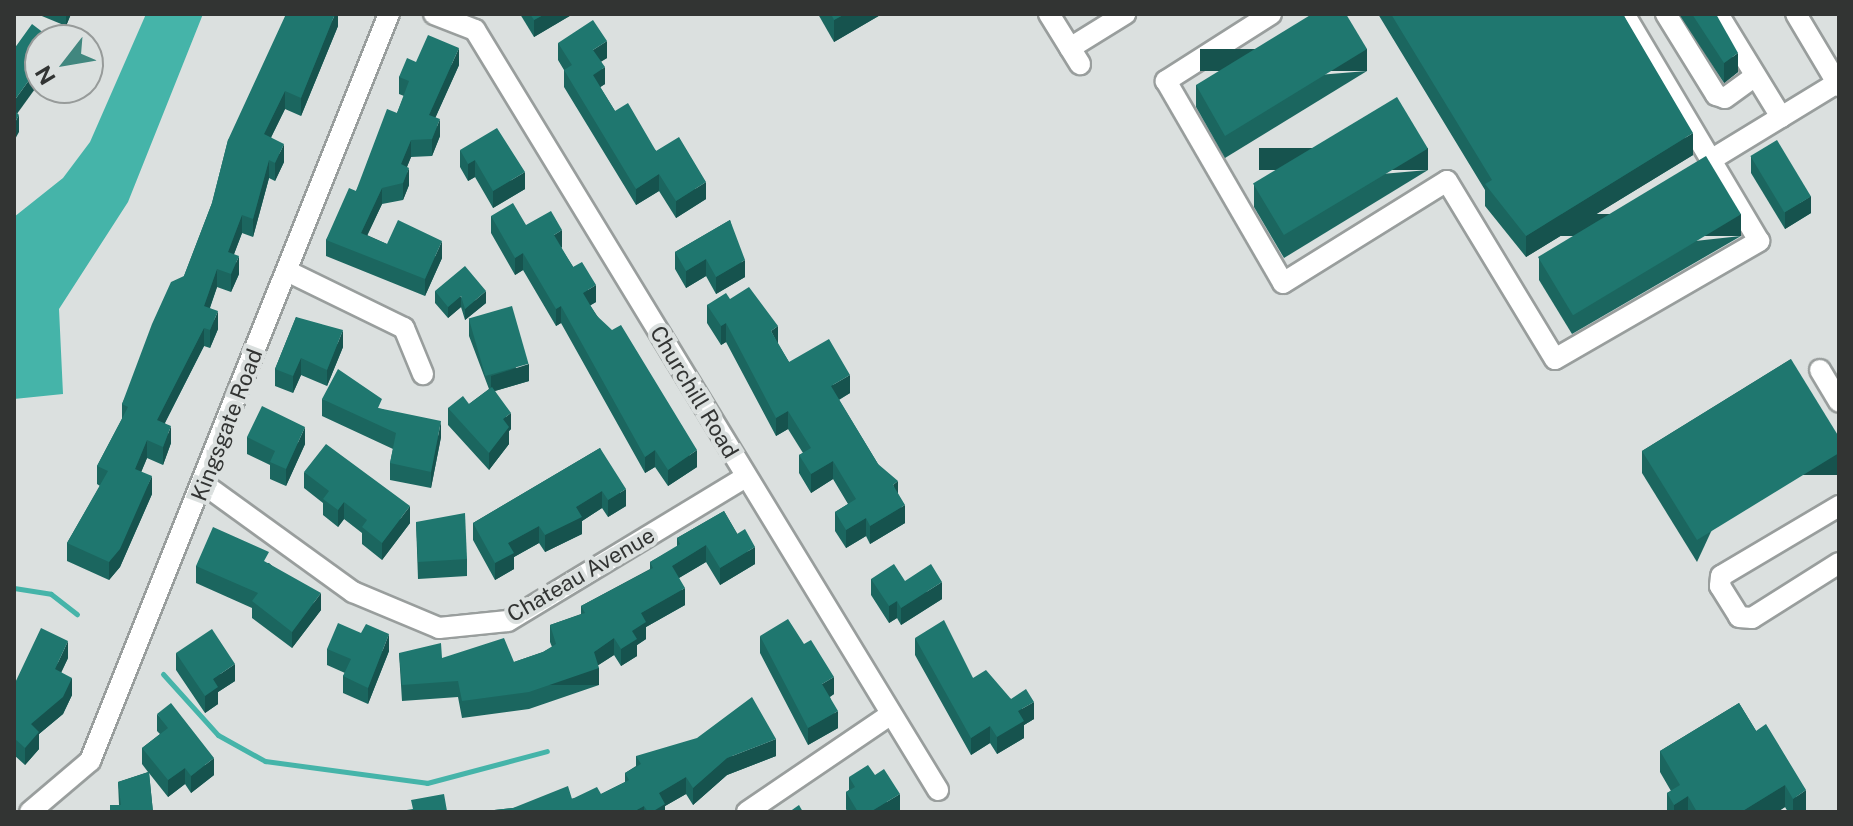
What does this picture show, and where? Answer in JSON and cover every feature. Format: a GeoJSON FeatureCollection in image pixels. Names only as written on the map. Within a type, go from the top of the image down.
{"type":"FeatureCollection","features":[{"type":"Feature","properties":{"kind":"street","name":"Kingsgate Road"},"geometry":{"type":"LineString","coordinates":[[43,809],[90,761],[205,485],[389,14]]}},
{"type":"Feature","properties":{"kind":"street","name":"Churchill Road"},"geometry":{"type":"LineString","coordinates":[[434,14],[475,30],[938,790]]}},
{"type":"Feature","properties":{"kind":"street"},"geometry":{"type":"LineString","coordinates":[[1049,14],[1075,56],[1116,16]]}},
{"type":"Feature","properties":{"kind":"street"},"geometry":{"type":"LineString","coordinates":[[1271,14],[1166,81],[1283,283],[1447,181],[1555,359],[1759,241],[1714,158],[1624,14]]}},
{"type":"Feature","properties":{"kind":"street"},"geometry":{"type":"LineString","coordinates":[[1666,14],[1716,95],[1725,98],[1755,76]]}},
{"type":"Feature","properties":{"kind":"street"},"geometry":{"type":"LineString","coordinates":[[1718,14],[1781,117]]}},
{"type":"Feature","properties":{"kind":"street"},"geometry":{"type":"LineString","coordinates":[[1714,158],[1838,84],[1796,14]]}},
{"type":"Feature","properties":{"kind":"street"},"geometry":{"type":"LineString","coordinates":[[287,271],[404,328],[423,374]]}},
{"type":"Feature","properties":{"kind":"street"},"geometry":{"type":"LineString","coordinates":[[1820,370],[1839,402]]}},
{"type":"Feature","properties":{"kind":"street","name":"Chateau Avenue"},"geometry":{"type":"LineString","coordinates":[[205,485],[353,592],[439,628],[508,621],[746,477]]}},
{"type":"Feature","properties":{"kind":"street"},"geometry":{"type":"LineString","coordinates":[[1839,506],[1721,576],[1720,586],[1739,617],[1752,618],[1839,563]]}},
{"type":"Feature","properties":{"kind":"street"},"geometry":{"type":"LineString","coordinates":[[747,812],[891,714]]}},
{"type":"Feature","properties":{"kind":"water"},"geometry":{"type":"Polygon","coordinates":[[[146,14],[203,14],[128,202],[59,309],[63,394],[14,399],[14,217],[63,178],[90,142],[146,14]]]}},
{"type":"Feature","properties":{"kind":"building"},"geometry":{"type":"Polygon","coordinates":[[[286,14],[335,14],[301,98],[285,91],[264,134],[284,144],[275,163],[269,160],[253,219],[242,215],[228,252],[239,256],[231,274],[217,269],[204,306],[218,311],[210,330],[204,328],[157,420],[171,426],[163,447],[147,440],[135,469],[152,476],[120,549],[109,562],[67,543],[108,471],[97,466],[128,407],[122,404],[152,324],[171,282],[184,276],[212,203],[228,140],[286,14]]]}},
{"type":"Feature","properties":{"kind":"building"},"geometry":{"type":"Polygon","coordinates":[[[530,14],[545,14],[534,20],[530,14]]]}},
{"type":"Feature","properties":{"kind":"building"},"geometry":{"type":"Polygon","coordinates":[[[831,14],[845,14],[834,20],[831,14]]]}},
{"type":"Feature","properties":{"kind":"building"},"geometry":{"type":"Polygon","coordinates":[[[1312,14],[1346,14],[1367,49],[1225,136],[1196,85],[1312,14]]]}},
{"type":"Feature","properties":{"kind":"building"},"geometry":{"type":"Polygon","coordinates":[[[1391,14],[1623,14],[1693,133],[1526,236],[1485,184],[1492,180],[1391,14]]]}},
{"type":"Feature","properties":{"kind":"building"},"geometry":{"type":"Polygon","coordinates":[[[1692,14],[1716,14],[1738,53],[1724,63],[1692,14]]]}},
{"type":"Feature","properties":{"kind":"building"},"geometry":{"type":"Polygon","coordinates":[[[593,20],[607,41],[593,50],[605,67],[593,75],[615,111],[628,103],[656,151],[679,137],[706,182],[676,201],[659,174],[636,189],[564,70],[572,65],[558,43],[593,20]]]}},
{"type":"Feature","properties":{"kind":"building"},"geometry":{"type":"Polygon","coordinates":[[[24,35],[24,87],[14,101],[14,49],[24,35]]]}},
{"type":"Feature","properties":{"kind":"building"},"geometry":{"type":"Polygon","coordinates":[[[428,35],[459,48],[429,115],[440,119],[432,139],[411,140],[401,164],[409,168],[403,183],[382,188],[361,233],[387,244],[398,220],[442,241],[425,279],[326,240],[349,188],[356,191],[387,109],[397,113],[409,81],[399,77],[407,58],[416,62],[428,35]]]}},
{"type":"Feature","properties":{"kind":"building"},"geometry":{"type":"Polygon","coordinates":[[[1397,97],[1428,148],[1284,235],[1253,184],[1397,97]]]}},
{"type":"Feature","properties":{"kind":"building"},"geometry":{"type":"Polygon","coordinates":[[[497,128],[525,172],[493,191],[475,160],[468,164],[460,150],[497,128]]]}},
{"type":"Feature","properties":{"kind":"building"},"geometry":{"type":"Polygon","coordinates":[[[1777,140],[1811,197],[1784,213],[1750,156],[1777,140]]]}},
{"type":"Feature","properties":{"kind":"building"},"geometry":{"type":"Polygon","coordinates":[[[1706,156],[1741,214],[1573,315],[1538,257],[1706,156]]]}},
{"type":"Feature","properties":{"kind":"building"},"geometry":{"type":"Polygon","coordinates":[[[513,203],[526,225],[551,211],[562,230],[554,235],[573,267],[582,262],[596,285],[583,293],[596,315],[612,330],[621,325],[697,450],[668,470],[655,450],[645,457],[561,306],[556,309],[523,253],[515,258],[491,216],[513,203]]]}},
{"type":"Feature","properties":{"kind":"building"},"geometry":{"type":"Polygon","coordinates":[[[730,220],[745,260],[716,277],[706,259],[686,271],[675,252],[730,220]]]}},
{"type":"Feature","properties":{"kind":"building"},"geometry":{"type":"Polygon","coordinates":[[[465,266],[486,291],[465,309],[461,296],[448,307],[435,291],[465,266]]]}},
{"type":"Feature","properties":{"kind":"building"},"geometry":{"type":"Polygon","coordinates":[[[749,287],[778,326],[771,331],[789,362],[829,339],[850,375],[831,386],[878,464],[898,481],[893,485],[905,505],[870,526],[866,518],[846,530],[835,512],[856,499],[833,461],[811,474],[799,455],[811,448],[788,411],[776,418],[726,323],[721,326],[707,305],[726,293],[730,299],[749,287]]]}},
{"type":"Feature","properties":{"kind":"building"},"geometry":{"type":"Polygon","coordinates":[[[512,306],[529,364],[485,376],[469,318],[512,306]]]}},
{"type":"Feature","properties":{"kind":"building"},"geometry":{"type":"Polygon","coordinates":[[[296,317],[343,330],[327,370],[301,358],[293,376],[275,369],[296,317]]]}},
{"type":"Feature","properties":{"kind":"building"},"geometry":{"type":"Polygon","coordinates":[[[1791,359],[1839,437],[1839,453],[1697,540],[1642,451],[1791,359]]]}},
{"type":"Feature","properties":{"kind":"building"},"geometry":{"type":"Polygon","coordinates":[[[338,369],[382,399],[378,408],[441,421],[431,472],[390,463],[396,433],[322,399],[338,369]]]}},
{"type":"Feature","properties":{"kind":"building"},"geometry":{"type":"Polygon","coordinates":[[[492,387],[511,413],[503,419],[509,427],[489,453],[448,408],[463,396],[469,404],[492,387]]]}},
{"type":"Feature","properties":{"kind":"building"},"geometry":{"type":"Polygon","coordinates":[[[262,406],[305,427],[286,469],[270,462],[275,451],[247,437],[262,406]]]}},
{"type":"Feature","properties":{"kind":"building"},"geometry":{"type":"Polygon","coordinates":[[[326,444],[410,506],[382,543],[362,527],[367,520],[344,502],[338,510],[323,499],[329,491],[304,472],[326,444]]]}},
{"type":"Feature","properties":{"kind":"building"},"geometry":{"type":"Polygon","coordinates":[[[600,448],[626,489],[608,500],[602,491],[576,507],[582,517],[545,535],[539,526],[508,543],[514,553],[495,563],[473,523],[600,448]]]}},
{"type":"Feature","properties":{"kind":"building"},"geometry":{"type":"Polygon","coordinates":[[[724,511],[737,534],[745,529],[755,547],[720,568],[706,545],[672,566],[685,588],[641,613],[646,622],[632,631],[637,639],[621,649],[614,638],[594,652],[599,668],[529,692],[462,701],[458,681],[402,685],[399,653],[441,643],[442,658],[504,638],[514,662],[543,652],[556,644],[550,625],[585,613],[581,606],[653,568],[650,562],[680,544],[677,538],[724,511]]]}},
{"type":"Feature","properties":{"kind":"building"},"geometry":{"type":"Polygon","coordinates":[[[465,513],[467,559],[418,562],[416,522],[465,513]]]}},
{"type":"Feature","properties":{"kind":"building"},"geometry":{"type":"Polygon","coordinates":[[[213,527],[269,552],[264,561],[321,593],[292,632],[252,601],[258,593],[196,566],[213,527]]]}},
{"type":"Feature","properties":{"kind":"building"},"geometry":{"type":"Polygon","coordinates":[[[894,564],[905,581],[931,564],[942,582],[901,608],[897,601],[889,606],[871,579],[894,564]]]}},
{"type":"Feature","properties":{"kind":"building"},"geometry":{"type":"Polygon","coordinates":[[[788,619],[804,644],[811,640],[834,677],[822,684],[838,711],[808,728],[760,636],[788,619]]]}},
{"type":"Feature","properties":{"kind":"building"},"geometry":{"type":"Polygon","coordinates":[[[944,620],[973,678],[986,670],[1011,699],[1026,689],[1034,702],[1018,711],[1024,721],[997,737],[990,726],[971,738],[915,638],[944,620]]]}},
{"type":"Feature","properties":{"kind":"building"},"geometry":{"type":"Polygon","coordinates":[[[338,623],[361,633],[366,624],[389,634],[368,688],[343,676],[351,659],[327,649],[338,623]]]}},
{"type":"Feature","properties":{"kind":"building"},"geometry":{"type":"Polygon","coordinates":[[[41,628],[68,641],[55,669],[72,678],[63,697],[31,724],[39,732],[25,748],[14,738],[14,685],[41,628]]]}},
{"type":"Feature","properties":{"kind":"building"},"geometry":{"type":"Polygon","coordinates":[[[212,629],[235,664],[213,679],[218,687],[205,696],[176,653],[212,629]]]}},
{"type":"Feature","properties":{"kind":"building"},"geometry":{"type":"Polygon","coordinates":[[[752,697],[776,739],[727,758],[693,788],[686,777],[659,793],[665,804],[652,812],[644,806],[633,812],[476,812],[513,808],[568,786],[572,799],[597,787],[601,794],[629,780],[625,773],[641,764],[636,756],[697,738],[752,697]]]}},
{"type":"Feature","properties":{"kind":"building"},"geometry":{"type":"Polygon","coordinates":[[[171,703],[214,758],[191,776],[185,768],[168,780],[142,748],[168,728],[157,714],[171,703]]]}},
{"type":"Feature","properties":{"kind":"building"},"geometry":{"type":"Polygon","coordinates":[[[1739,703],[1756,731],[1766,724],[1806,790],[1793,799],[1785,785],[1741,812],[1697,812],[1688,796],[1674,805],[1667,793],[1680,785],[1660,751],[1739,703]]]}},
{"type":"Feature","properties":{"kind":"building"},"geometry":{"type":"Polygon","coordinates":[[[868,765],[875,775],[884,769],[900,794],[870,812],[858,812],[846,792],[855,787],[849,777],[868,765]]]}},
{"type":"Feature","properties":{"kind":"building"},"geometry":{"type":"Polygon","coordinates":[[[149,772],[153,812],[110,812],[110,805],[121,805],[118,782],[149,772]]]}},
{"type":"Feature","properties":{"kind":"building"},"geometry":{"type":"Polygon","coordinates":[[[444,794],[447,811],[453,812],[394,812],[413,809],[411,800],[444,794]]]}},
{"type":"Feature","properties":{"kind":"building"},"geometry":{"type":"Polygon","coordinates":[[[799,805],[803,812],[789,812],[799,805]]]}},
{"type":"Feature","properties":{"kind":"waterway"},"geometry":{"type":"LineString","coordinates":[[14,588],[51,594],[77,614]]}},
{"type":"Feature","properties":{"kind":"waterway"},"geometry":{"type":"LineString","coordinates":[[163,674],[218,735],[265,761],[427,783],[547,751]]}}]}
